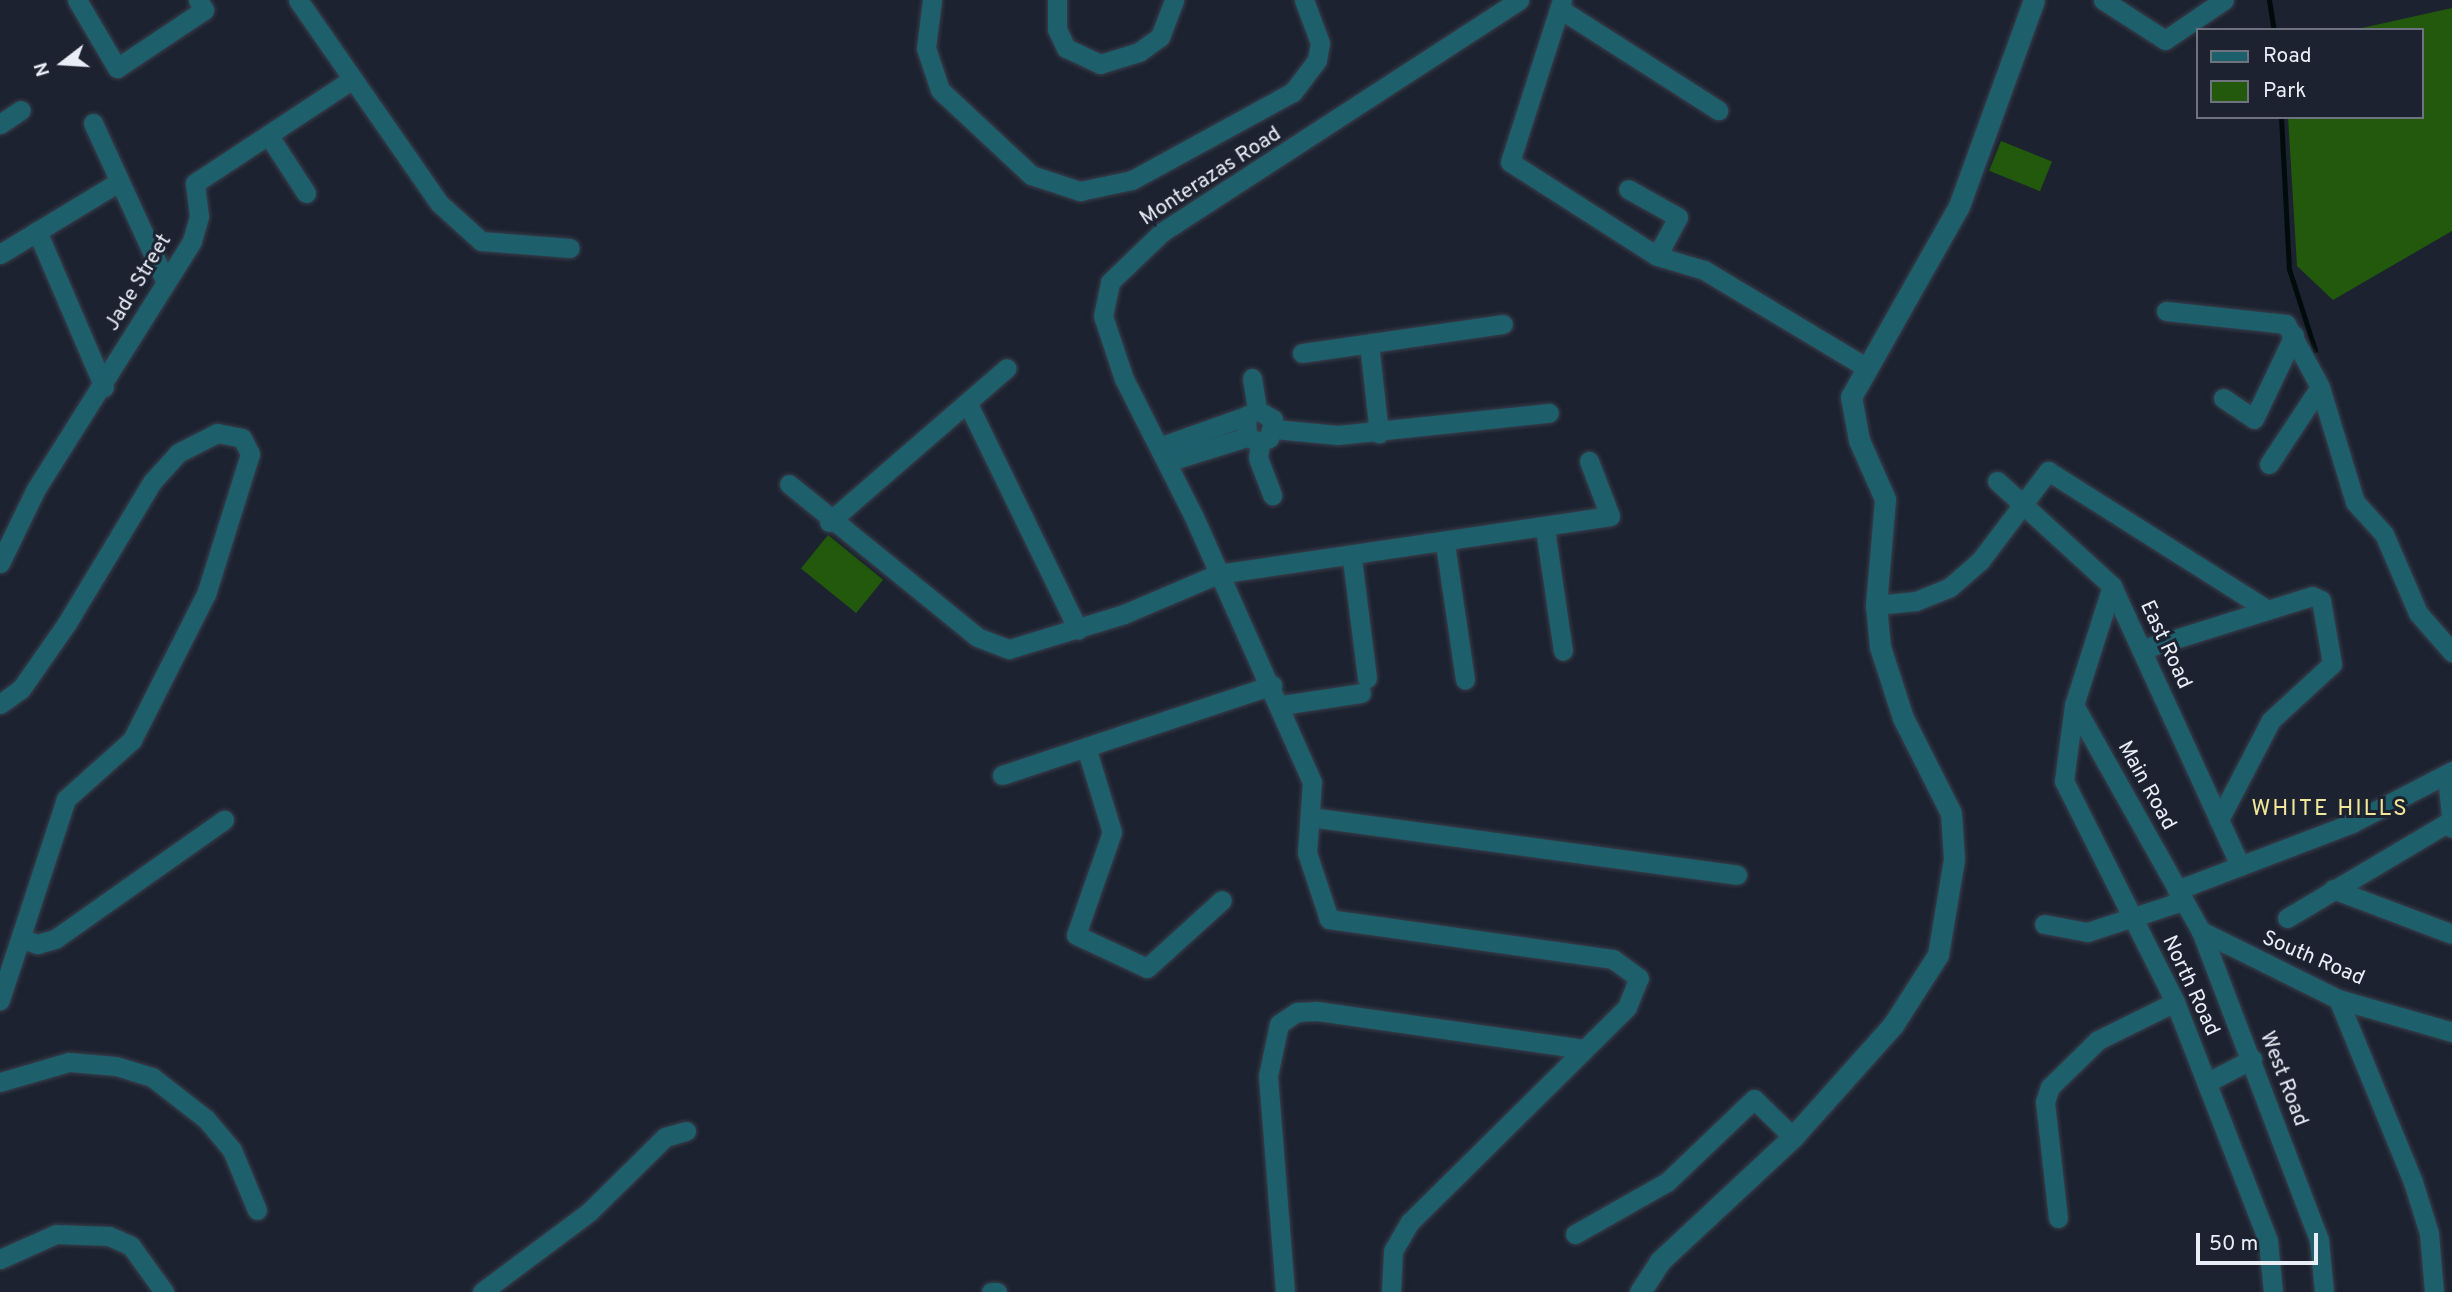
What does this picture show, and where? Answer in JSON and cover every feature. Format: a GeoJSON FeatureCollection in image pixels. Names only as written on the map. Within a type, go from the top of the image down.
{"type":"FeatureCollection","features":[{"type":"Feature","properties":{"kind":"street"},"geometry":{"type":"LineString","coordinates":[[298,0],[439,202],[481,241],[570,248]]}},
{"type":"Feature","properties":{"kind":"street"},"geometry":{"type":"LineString","coordinates":[[932,0],[926,48],[940,90],[1031,175],[1080,191],[1132,180],[1293,92],[1317,60],[1320,43],[1304,0]]}},
{"type":"Feature","properties":{"kind":"street"},"geometry":{"type":"LineString","coordinates":[[1057,0],[1057,29],[1066,48],[1100,64],[1139,52],[1160,37],[1174,0]]}},
{"type":"Feature","properties":{"kind":"street","name":"Monterazas Road"},"geometry":{"type":"LineString","coordinates":[[1519,0],[1162,232],[1110,282],[1104,316],[1124,379],[1193,515],[1282,705],[1312,782],[1307,852],[1323,909],[1339,925],[1613,959],[1634,969],[1639,978],[1634,999],[1583,1049]]}},
{"type":"Feature","properties":{"kind":"street"},"geometry":{"type":"LineString","coordinates":[[1640,1292],[1660,1261],[1793,1138],[1921,986],[1938,955],[1947,910],[1951,813],[1891,689],[1876,604],[1885,499],[1859,440],[1851,397],[1864,366],[1959,206],[2034,0]]}},
{"type":"Feature","properties":{"kind":"street"},"geometry":{"type":"LineString","coordinates":[[2103,0],[2165,40],[2224,0]]}},
{"type":"Feature","properties":{"kind":"street"},"geometry":{"type":"LineString","coordinates":[[84,3],[117,68],[201,5]]}},
{"type":"Feature","properties":{"kind":"street"},"geometry":{"type":"LineString","coordinates":[[1718,110],[1561,4],[1510,162],[1657,256],[1704,270],[1864,366]]}},
{"type":"Feature","properties":{"kind":"street","name":"Jade Street"},"geometry":{"type":"LineString","coordinates":[[0,563],[36,489],[104,387],[165,280],[192,241],[199,216],[195,183],[353,79]]}},
{"type":"Feature","properties":{"kind":"street"},"geometry":{"type":"LineString","coordinates":[[0,124],[21,110]]}},
{"type":"Feature","properties":{"kind":"street"},"geometry":{"type":"LineString","coordinates":[[93,123],[165,280]]}},
{"type":"Feature","properties":{"kind":"street"},"geometry":{"type":"LineString","coordinates":[[269,136],[306,193]]}},
{"type":"Feature","properties":{"kind":"street"},"geometry":{"type":"LineString","coordinates":[[0,254],[119,182]]}},
{"type":"Feature","properties":{"kind":"street"},"geometry":{"type":"LineString","coordinates":[[1628,189],[1678,217],[1657,256]]}},
{"type":"Feature","properties":{"kind":"street"},"geometry":{"type":"LineString","coordinates":[[37,231],[104,387]]}},
{"type":"Feature","properties":{"kind":"street"},"geometry":{"type":"LineString","coordinates":[[2166,311],[2286,324],[2319,387],[2355,502],[2384,534],[2418,613],[2452,652]]}},
{"type":"Feature","properties":{"kind":"street"},"geometry":{"type":"LineString","coordinates":[[1302,353],[1503,324]]}},
{"type":"Feature","properties":{"kind":"street"},"geometry":{"type":"LineString","coordinates":[[2223,398],[2254,419],[2294,335]]}},
{"type":"Feature","properties":{"kind":"street"},"geometry":{"type":"LineString","coordinates":[[1369,344],[1379,433]]}},
{"type":"Feature","properties":{"kind":"street"},"geometry":{"type":"LineString","coordinates":[[829,522],[1007,368]]}},
{"type":"Feature","properties":{"kind":"street"},"geometry":{"type":"LineString","coordinates":[[1252,378],[1251,413],[1260,436],[1258,458],[1272,495]]}},
{"type":"Feature","properties":{"kind":"street"},"geometry":{"type":"LineString","coordinates":[[2269,464],[2319,387]]}},
{"type":"Feature","properties":{"kind":"street"},"geometry":{"type":"LineString","coordinates":[[968,404],[1078,630]]}},
{"type":"Feature","properties":{"kind":"street"},"geometry":{"type":"LineString","coordinates":[[1163,455],[1251,413],[1273,419],[1260,436]]}},
{"type":"Feature","properties":{"kind":"street"},"geometry":{"type":"LineString","coordinates":[[1163,455],[1260,436],[1379,433],[1549,414]]}},
{"type":"Feature","properties":{"kind":"street"},"geometry":{"type":"LineString","coordinates":[[0,704],[21,689],[67,623],[152,482],[178,453],[217,433],[243,438],[250,454],[206,594],[132,740],[66,799],[23,939],[0,1000]]}},
{"type":"Feature","properties":{"kind":"street"},"geometry":{"type":"LineString","coordinates":[[789,484],[829,522],[988,644],[1009,649],[1078,630],[1219,574],[1352,559],[1545,530],[1610,516],[1589,461]]}},
{"type":"Feature","properties":{"kind":"street"},"geometry":{"type":"LineString","coordinates":[[1876,604],[1916,601],[1950,587],[2025,505],[2048,471],[2268,610]]}},
{"type":"Feature","properties":{"kind":"street","name":"East Road"},"geometry":{"type":"LineString","coordinates":[[1997,481],[2112,586],[2240,866]]}},
{"type":"Feature","properties":{"kind":"street"},"geometry":{"type":"LineString","coordinates":[[1545,530],[1563,651]]}},
{"type":"Feature","properties":{"kind":"street"},"geometry":{"type":"LineString","coordinates":[[1444,544],[1465,680]]}},
{"type":"Feature","properties":{"kind":"street"},"geometry":{"type":"LineString","coordinates":[[1282,705],[1364,685],[1352,559]]}},
{"type":"Feature","properties":{"kind":"street","name":"North Road"},"geometry":{"type":"LineString","coordinates":[[2112,586],[2074,705],[2064,781],[2175,1002],[2268,1241],[2273,1292]]}},
{"type":"Feature","properties":{"kind":"street"},"geometry":{"type":"LineString","coordinates":[[2143,649],[2317,596],[2332,664],[2271,720],[2219,820]]}},
{"type":"Feature","properties":{"kind":"street"},"geometry":{"type":"LineString","coordinates":[[1002,775],[1272,685]]}},
{"type":"Feature","properties":{"kind":"street","name":"Main Road"},"geometry":{"type":"LineString","coordinates":[[2074,705],[2180,895]]}},
{"type":"Feature","properties":{"kind":"street"},"geometry":{"type":"LineString","coordinates":[[1086,747],[1112,832],[1076,935],[1147,968],[1222,900]]}},
{"type":"Feature","properties":{"kind":"street"},"geometry":{"type":"LineString","coordinates":[[2043,924],[2087,932],[2132,917],[2240,866],[2352,823],[2450,773],[2449,826],[2333,889],[2287,918]]}},
{"type":"Feature","properties":{"kind":"street"},"geometry":{"type":"LineString","coordinates":[[1310,817],[1737,875]]}},
{"type":"Feature","properties":{"kind":"street"},"geometry":{"type":"LineString","coordinates":[[23,939],[37,944],[55,939],[224,820]]}},
{"type":"Feature","properties":{"kind":"street"},"geometry":{"type":"LineString","coordinates":[[2333,889],[2452,934]]}},
{"type":"Feature","properties":{"kind":"street","name":"West Road"},"geometry":{"type":"LineString","coordinates":[[2180,895],[2201,931],[2319,1240],[2324,1292]]}},
{"type":"Feature","properties":{"kind":"street","name":"South Road"},"geometry":{"type":"LineString","coordinates":[[2201,931],[2338,999],[2452,1032]]}},
{"type":"Feature","properties":{"kind":"street"},"geometry":{"type":"LineString","coordinates":[[2338,999],[2413,1182],[2429,1233],[2434,1292]]}},
{"type":"Feature","properties":{"kind":"street"},"geometry":{"type":"LineString","coordinates":[[2058,1218],[2045,1102],[2050,1087],[2115,1028],[2175,1002]]}},
{"type":"Feature","properties":{"kind":"street"},"geometry":{"type":"LineString","coordinates":[[1286,1292],[1268,1076],[1279,1024],[1297,1013],[1317,1011],[1583,1049]]}},
{"type":"Feature","properties":{"kind":"street"},"geometry":{"type":"LineString","coordinates":[[1391,1292],[1393,1251],[1410,1222],[1583,1049]]}},
{"type":"Feature","properties":{"kind":"street"},"geometry":{"type":"LineString","coordinates":[[2207,1082],[2252,1059]]}},
{"type":"Feature","properties":{"kind":"street"},"geometry":{"type":"LineString","coordinates":[[0,1082],[69,1062],[152,1077],[206,1119],[232,1150],[257,1210]]}},
{"type":"Feature","properties":{"kind":"street"},"geometry":{"type":"LineString","coordinates":[[1575,1234],[1667,1182],[1754,1099],[1793,1138]]}},
{"type":"Feature","properties":{"kind":"street"},"geometry":{"type":"LineString","coordinates":[[482,1292],[589,1212],[665,1137],[686,1131]]}},
{"type":"Feature","properties":{"kind":"street"},"geometry":{"type":"LineString","coordinates":[[0,1259],[57,1234],[108,1236],[131,1246],[164,1292]]}},
{"type":"Feature","properties":{"kind":"street"},"geometry":{"type":"LineString","coordinates":[[991,1292],[997,1292]]}},
{"type":"Feature","properties":{"kind":"green space"},"geometry":{"type":"Polygon","coordinates":[[[2452,8],[2452,231],[2333,300],[2297,266],[2288,119],[2424,119],[2424,28],[2362,28],[2452,8]]]}},
{"type":"Feature","properties":{"kind":"green space"},"geometry":{"type":"Polygon","coordinates":[[[2001,141],[2052,162],[2040,191],[1989,171],[2001,141]]]}},
{"type":"Feature","properties":{"kind":"green space"},"geometry":{"type":"Polygon","coordinates":[[[828,535],[883,580],[856,613],[801,568],[828,535]]]}},
{"type":"Feature","properties":{"kind":"waterway"},"geometry":{"type":"LineString","coordinates":[[2269,0],[2274,28]]}},
{"type":"Feature","properties":{"kind":"waterway"},"geometry":{"type":"LineString","coordinates":[[2281,119],[2289,269],[2315,350]]}},
{"type":"Feature","properties":{"kind":"district","name":"WHITE HILLS"},"geometry":{"type":"Point","coordinates":[2330,810]}}]}
